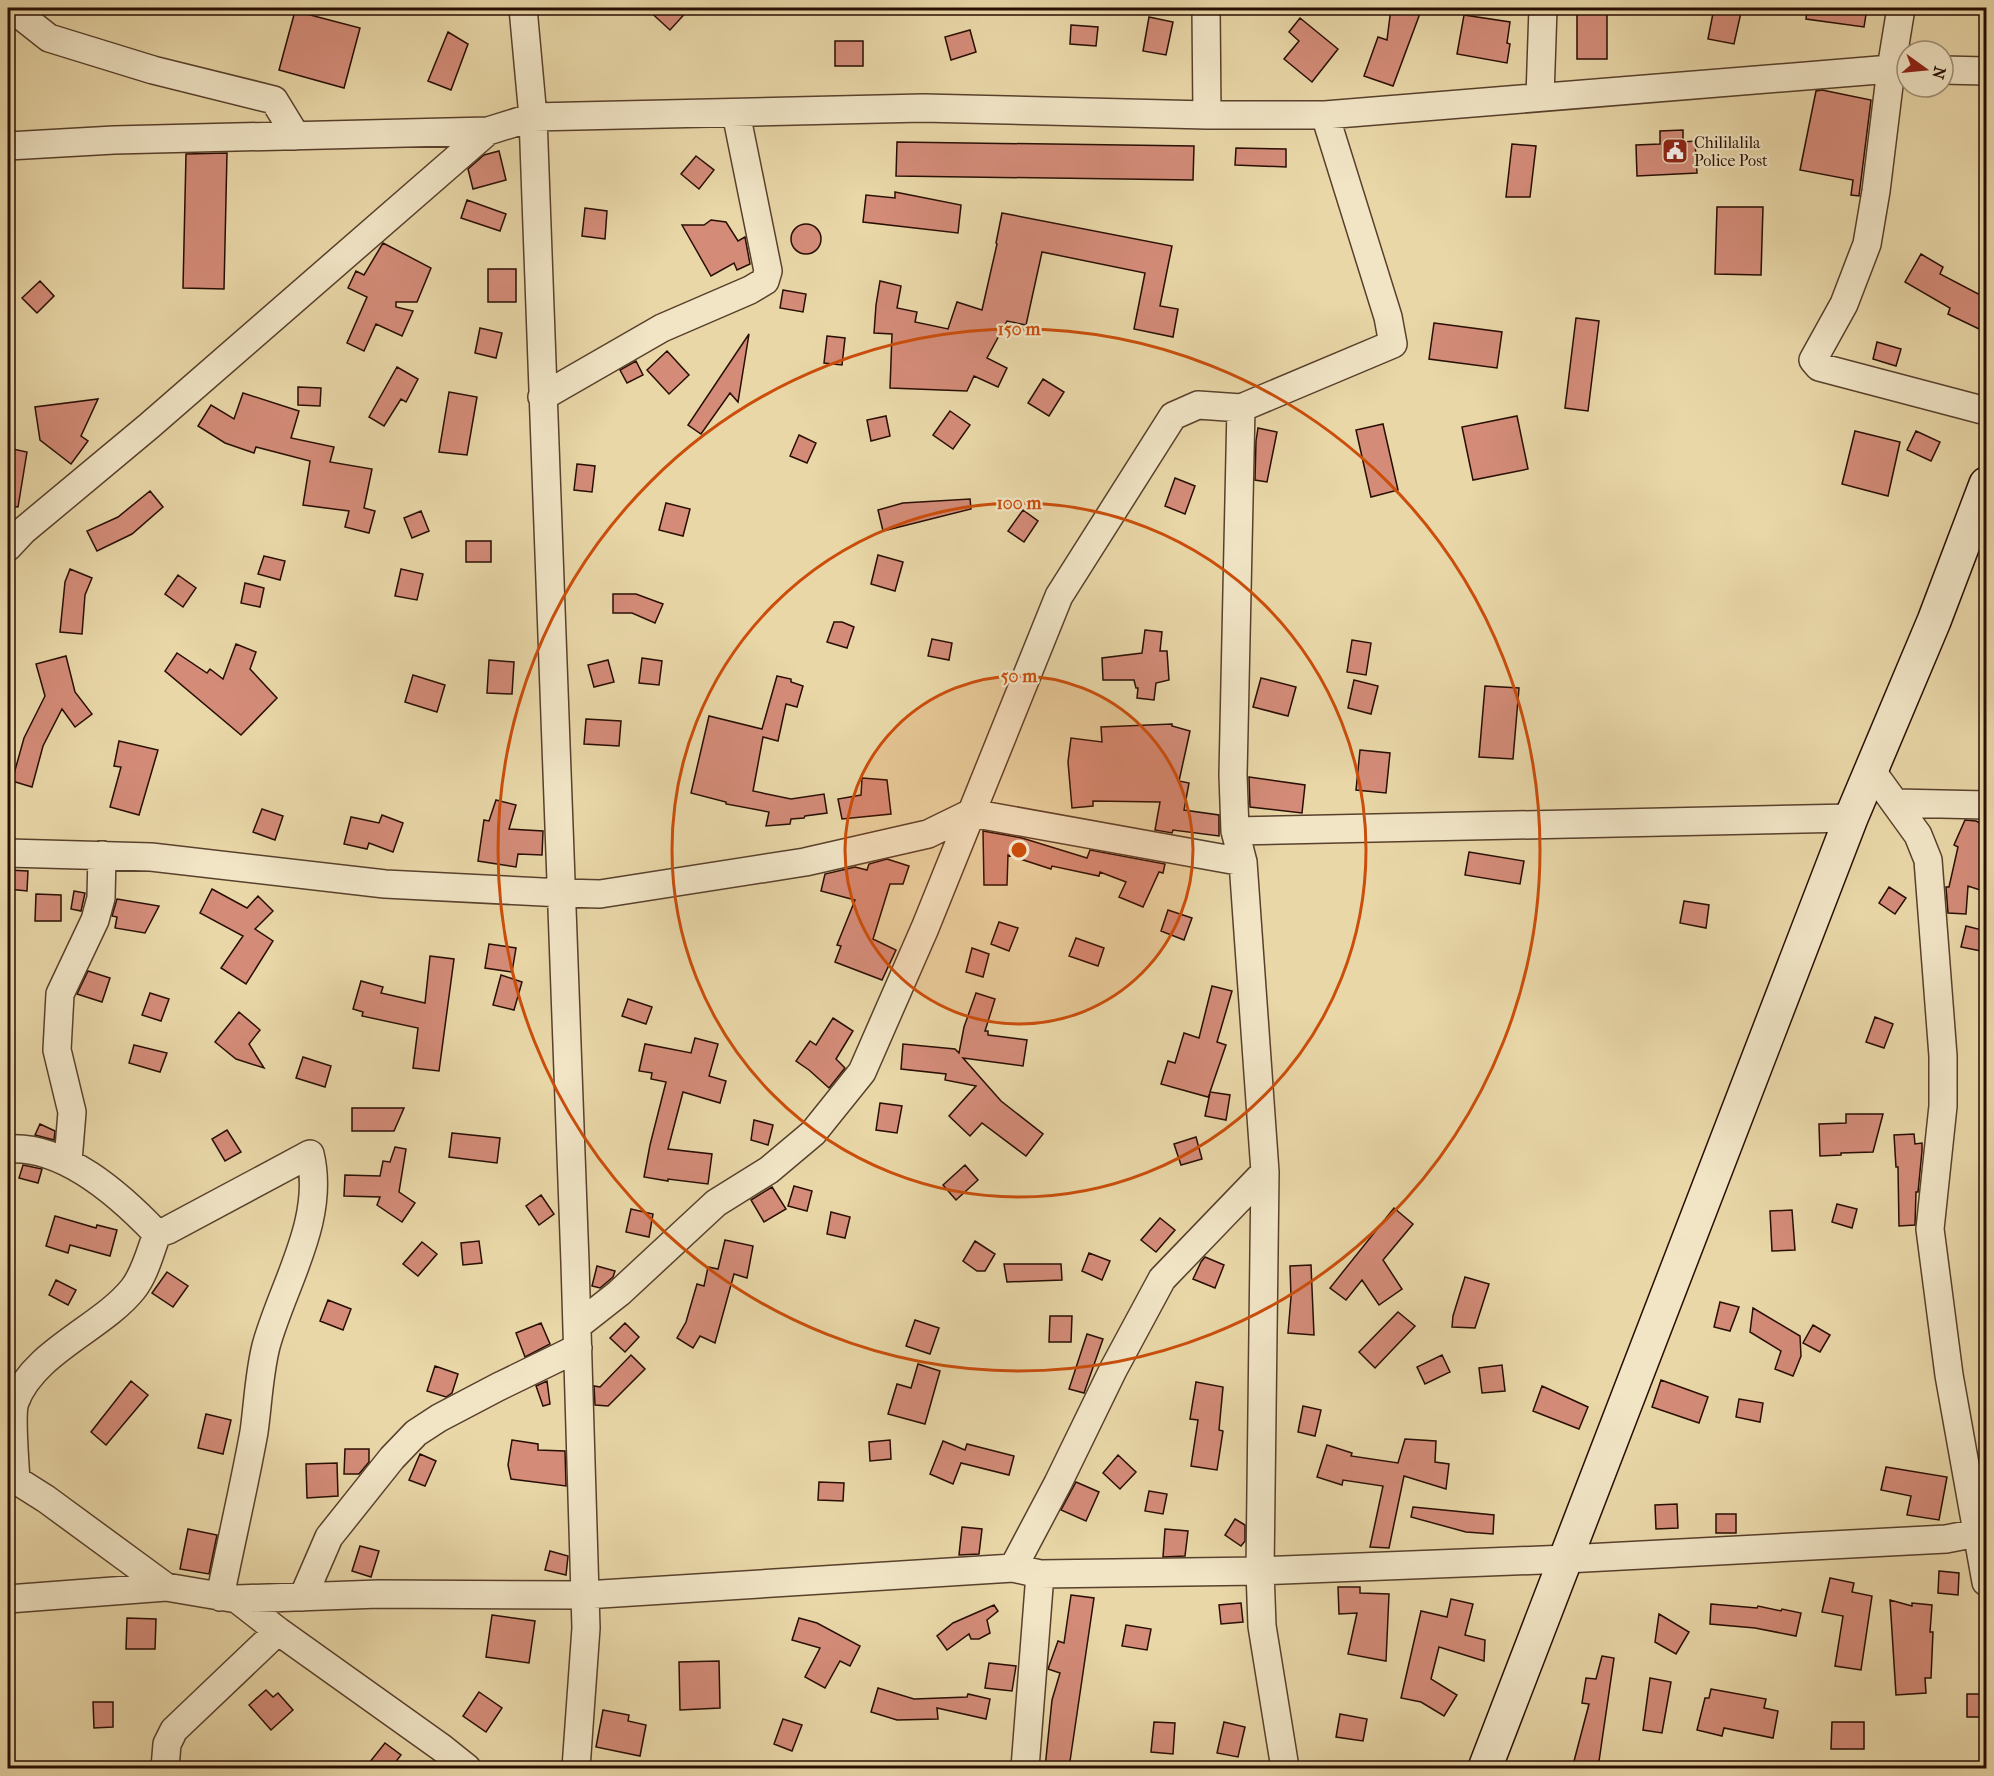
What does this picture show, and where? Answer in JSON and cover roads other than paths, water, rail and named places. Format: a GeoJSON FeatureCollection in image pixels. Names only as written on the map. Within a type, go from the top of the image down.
{"type":"FeatureCollection","features":[{"type":"Feature","properties":{"kind":"street"},"geometry":{"type":"LineString","coordinates":[[11,8],[49,38],[153,70],[274,100],[296,136]]}},
{"type":"Feature","properties":{"kind":"street"},"geometry":{"type":"LineString","coordinates":[[523,8],[533,117],[578,1337],[586,1628],[576,1768]]}},
{"type":"Feature","properties":{"kind":"street"},"geometry":{"type":"LineString","coordinates":[[1206,8],[1207,115]]}},
{"type":"Feature","properties":{"kind":"street"},"geometry":{"type":"LineString","coordinates":[[1540,97],[1543,8]]}},
{"type":"Feature","properties":{"kind":"street"},"geometry":{"type":"LineString","coordinates":[[1900,39],[1901,8]]}},
{"type":"Feature","properties":{"kind":"street"},"geometry":{"type":"LineString","coordinates":[[8,146],[114,140],[488,131],[533,117],[923,108],[1207,115],[1325,115],[1895,69]]}},
{"type":"Feature","properties":{"kind":"street"},"geometry":{"type":"LineString","coordinates":[[1955,70],[1986,71]]}},
{"type":"Feature","properties":{"kind":"street"},"geometry":{"type":"LineString","coordinates":[[1895,90],[1867,244],[1844,304],[1813,360],[1819,368],[1986,411]]}},
{"type":"Feature","properties":{"kind":"street"},"geometry":{"type":"LineString","coordinates":[[542,397],[662,328],[750,290],[765,281],[768,271],[736,113]]}},
{"type":"Feature","properties":{"kind":"street"},"geometry":{"type":"LineString","coordinates":[[303,1597],[329,1537],[392,1458],[416,1433],[578,1337],[619,1293],[716,1203],[769,1170],[813,1133],[862,1072],[925,928],[1059,596],[1173,416],[1197,405],[1241,408],[1393,344],[1389,317],[1325,115]]}},
{"type":"Feature","properties":{"kind":"street"},"geometry":{"type":"LineString","coordinates":[[13,531],[149,426],[488,131]]}},
{"type":"Feature","properties":{"kind":"street"},"geometry":{"type":"LineString","coordinates":[[1241,408],[1233,764],[1234,831],[1243,862],[1265,1172],[1260,1571],[1262,1626],[1285,1768]]}},
{"type":"Feature","properties":{"kind":"street"},"geometry":{"type":"LineString","coordinates":[[1485,1768],[1851,818],[1934,621],[1986,484]]}},
{"type":"Feature","properties":{"kind":"street"},"geometry":{"type":"LineString","coordinates":[[1871,770],[1918,835],[1928,860],[1943,1056],[1943,1106],[1930,1229],[1949,1375],[1982,1531],[1986,1582]]}},
{"type":"Feature","properties":{"kind":"street"},"geometry":{"type":"LineString","coordinates":[[1896,803],[1986,805]]}},
{"type":"Feature","properties":{"kind":"street"},"geometry":{"type":"LineString","coordinates":[[8,854],[151,857],[386,884],[600,894],[805,862],[928,834],[971,813],[1243,862]]}},
{"type":"Feature","properties":{"kind":"street"},"geometry":{"type":"LineString","coordinates":[[1234,831],[1851,818]]}},
{"type":"Feature","properties":{"kind":"street"},"geometry":{"type":"LineString","coordinates":[[68,1161],[72,1112],[57,1050],[60,994],[95,920],[100,898],[102,855]]}},
{"type":"Feature","properties":{"kind":"street"},"geometry":{"type":"LineString","coordinates":[[8,1149],[33,1150],[68,1161],[135,1210],[157,1234]]}},
{"type":"Feature","properties":{"kind":"street"},"geometry":{"type":"LineString","coordinates":[[166,1587],[12,1478],[14,1404],[32,1375],[55,1352],[121,1302],[135,1287],[157,1234],[310,1154],[313,1196],[308,1228],[266,1347],[229,1598]]}},
{"type":"Feature","properties":{"kind":"street"},"geometry":{"type":"LineString","coordinates":[[1013,1568],[1058,1484],[1113,1370],[1162,1279],[1265,1172]]}},
{"type":"Feature","properties":{"kind":"street"},"geometry":{"type":"LineString","coordinates":[[8,1599],[166,1587],[229,1598],[379,1594],[585,1595],[1013,1568],[1040,1574],[1260,1571],[1566,1559],[1946,1539],[1982,1531]]}},
{"type":"Feature","properties":{"kind":"street"},"geometry":{"type":"LineString","coordinates":[[1025,1768],[1040,1574]]}},
{"type":"Feature","properties":{"kind":"street"},"geometry":{"type":"LineString","coordinates":[[229,1598],[467,1768]]}},
{"type":"Feature","properties":{"kind":"street"},"geometry":{"type":"LineString","coordinates":[[165,1768],[167,1744],[174,1730],[278,1631]]}},
{"type":"Feature","properties":{"kind":"place","name":"Chililalila Police Post"},"geometry":{"type":"Point","coordinates":[1675,151]}}]}
